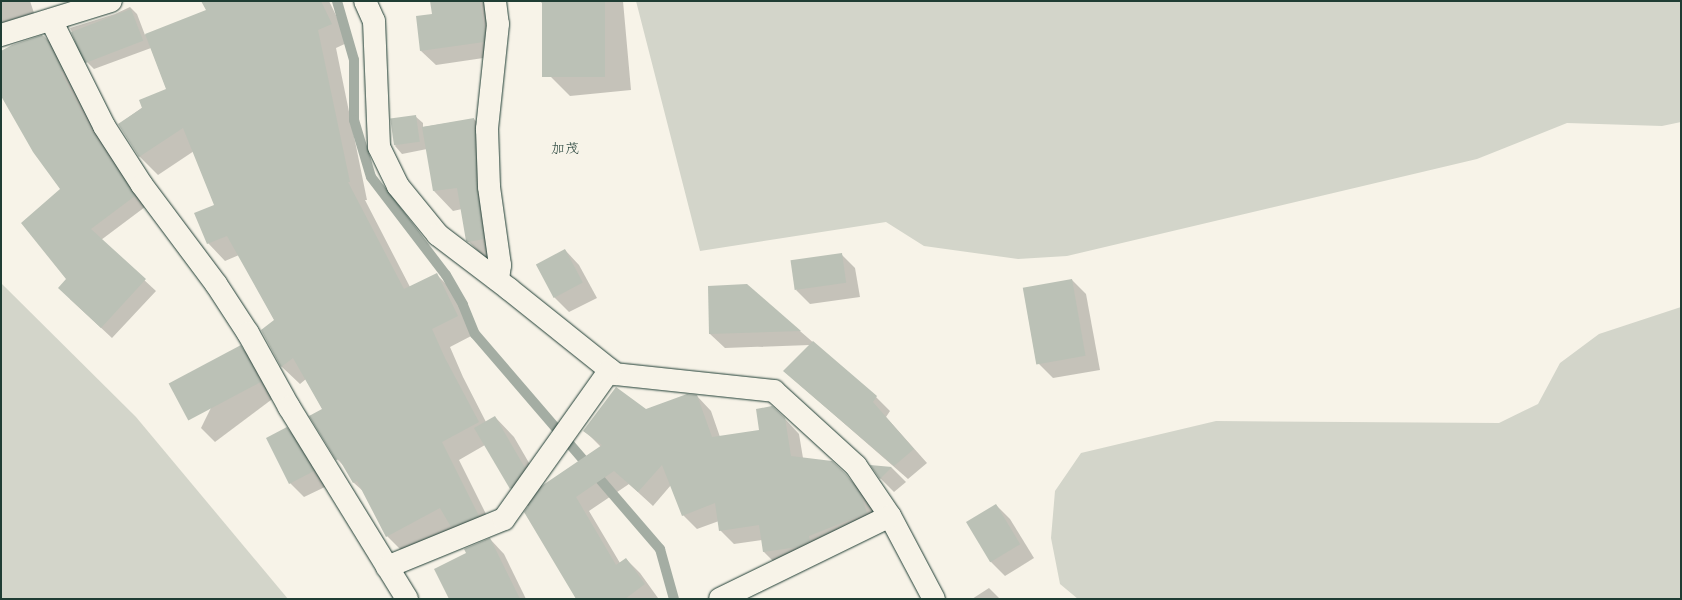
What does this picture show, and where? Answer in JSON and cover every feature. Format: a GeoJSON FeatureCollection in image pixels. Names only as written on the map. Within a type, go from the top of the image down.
{"type":"FeatureCollection","features":[{"type":"Feature","properties":{"kind":"street"},"geometry":{"type":"LineString","coordinates":[[1,35],[111,1]]}},
{"type":"Feature","properties":{"kind":"street"},"geometry":{"type":"LineString","coordinates":[[365,1],[374,21],[379,147],[398,186],[438,235],[498,280],[614,374],[774,391],[856,466],[890,516],[934,599]]}},
{"type":"Feature","properties":{"kind":"street"},"geometry":{"type":"LineString","coordinates":[[495,1],[498,24],[487,129],[490,187],[500,265],[498,280]]}},
{"type":"Feature","properties":{"kind":"street"},"geometry":{"type":"LineString","coordinates":[[51,20],[104,126],[142,185],[216,284],[248,333],[289,407],[407,599]]}},
{"type":"Feature","properties":{"kind":"street"},"geometry":{"type":"LineString","coordinates":[[387,567],[504,519],[552,454],[610,370]]}},
{"type":"Feature","properties":{"kind":"street"},"geometry":{"type":"LineString","coordinates":[[720,599],[890,516]]}},
{"type":"Feature","properties":{"kind":"shaded area"},"geometry":{"type":"Polygon","coordinates":[[[636,1],[1681,1],[1681,122],[1662,126],[1567,123],[1477,159],[1067,256],[1018,259],[924,246],[886,222],[700,251],[636,1]]]}},
{"type":"Feature","properties":{"kind":"shaded area"},"geometry":{"type":"Polygon","coordinates":[[[1,283],[136,417],[288,599],[1,599],[1,283]]]}},
{"type":"Feature","properties":{"kind":"shaded area"},"geometry":{"type":"Polygon","coordinates":[[[1681,307],[1681,599],[1078,599],[1060,584],[1051,538],[1055,491],[1081,453],[1216,421],[1499,423],[1538,404],[1560,363],[1599,334],[1681,307]]]}},
{"type":"Feature","properties":{"kind":"building"},"geometry":{"type":"Polygon","coordinates":[[[201,1],[321,1],[332,24],[318,30],[350,182],[348,182],[404,289],[437,273],[458,316],[432,329],[445,358],[479,422],[442,442],[479,516],[451,527],[440,508],[386,537],[357,481],[353,483],[339,459],[336,460],[309,416],[322,409],[293,358],[281,367],[261,330],[274,320],[227,236],[207,244],[194,213],[214,205],[183,128],[139,157],[118,124],[142,108],[139,100],[166,89],[145,34],[206,10],[201,1]]]}},
{"type":"Feature","properties":{"kind":"building"},"geometry":{"type":"Polygon","coordinates":[[[430,1],[480,1],[485,33],[484,42],[420,51],[416,16],[432,14],[430,1]]]}},
{"type":"Feature","properties":{"kind":"building"},"geometry":{"type":"Polygon","coordinates":[[[542,1],[605,1],[605,77],[542,77],[542,1]]]}},
{"type":"Feature","properties":{"kind":"building"},"geometry":{"type":"Polygon","coordinates":[[[131,9],[143,41],[83,64],[71,32],[131,9]]]}},
{"type":"Feature","properties":{"kind":"building"},"geometry":{"type":"Polygon","coordinates":[[[42,35],[48,41],[63,71],[61,72],[93,133],[135,196],[91,229],[146,279],[101,328],[58,288],[66,279],[21,223],[60,189],[33,152],[1,96],[1,51],[12,45],[42,35]]]}},
{"type":"Feature","properties":{"kind":"building"},"geometry":{"type":"Polygon","coordinates":[[[416,115],[420,142],[394,145],[390,119],[416,115]]]}},
{"type":"Feature","properties":{"kind":"building"},"geometry":{"type":"Polygon","coordinates":[[[474,118],[477,188],[484,239],[468,242],[466,241],[457,188],[433,191],[422,127],[474,118]]]}},
{"type":"Feature","properties":{"kind":"building"},"geometry":{"type":"Polygon","coordinates":[[[565,249],[583,283],[554,298],[536,264],[565,249]]]}},
{"type":"Feature","properties":{"kind":"building"},"geometry":{"type":"Polygon","coordinates":[[[842,253],[846,283],[795,290],[791,260],[842,253]]]}},
{"type":"Feature","properties":{"kind":"building"},"geometry":{"type":"Polygon","coordinates":[[[1072,279],[1086,356],[1036,364],[1023,288],[1072,279]]]}},
{"type":"Feature","properties":{"kind":"building"},"geometry":{"type":"Polygon","coordinates":[[[747,284],[801,331],[709,334],[708,286],[747,284]]]}},
{"type":"Feature","properties":{"kind":"building"},"geometry":{"type":"Polygon","coordinates":[[[813,341],[877,396],[873,402],[914,449],[894,466],[783,371],[813,341]]]}},
{"type":"Feature","properties":{"kind":"building"},"geometry":{"type":"Polygon","coordinates":[[[241,345],[261,382],[188,421],[169,383],[241,345]]]}},
{"type":"Feature","properties":{"kind":"building"},"geometry":{"type":"Polygon","coordinates":[[[616,387],[646,409],[687,394],[697,395],[712,437],[759,430],[756,409],[772,406],[785,418],[791,456],[832,461],[846,474],[861,495],[867,513],[809,536],[810,541],[798,547],[763,552],[759,525],[719,531],[715,503],[682,516],[662,465],[638,492],[614,471],[576,497],[616,565],[626,558],[645,584],[625,599],[576,599],[524,512],[543,485],[602,445],[583,431],[616,387]]]}},
{"type":"Feature","properties":{"kind":"building"},"geometry":{"type":"Polygon","coordinates":[[[495,416],[525,468],[510,489],[474,428],[495,416]]]}},
{"type":"Feature","properties":{"kind":"building"},"geometry":{"type":"Polygon","coordinates":[[[287,427],[314,471],[289,484],[266,438],[287,427]]]}},
{"type":"Feature","properties":{"kind":"building"},"geometry":{"type":"Polygon","coordinates":[[[870,465],[892,467],[880,479],[870,465]]]}},
{"type":"Feature","properties":{"kind":"building"},"geometry":{"type":"Polygon","coordinates":[[[996,504],[1020,544],[990,562],[966,522],[996,504]]]}},
{"type":"Feature","properties":{"kind":"building"},"geometry":{"type":"Polygon","coordinates":[[[490,538],[520,599],[449,599],[434,569],[466,553],[464,549],[490,538]]]}},
{"type":"Feature","properties":{"kind":"waterway"},"geometry":{"type":"LineString","coordinates":[[337,1],[354,60],[354,120],[371,177],[446,275],[463,305],[475,334],[660,549],[674,599]]}},
{"type":"Feature","properties":{"kind":"district","name":"加茂"},"geometry":{"type":"Point","coordinates":[565,148]}}]}
